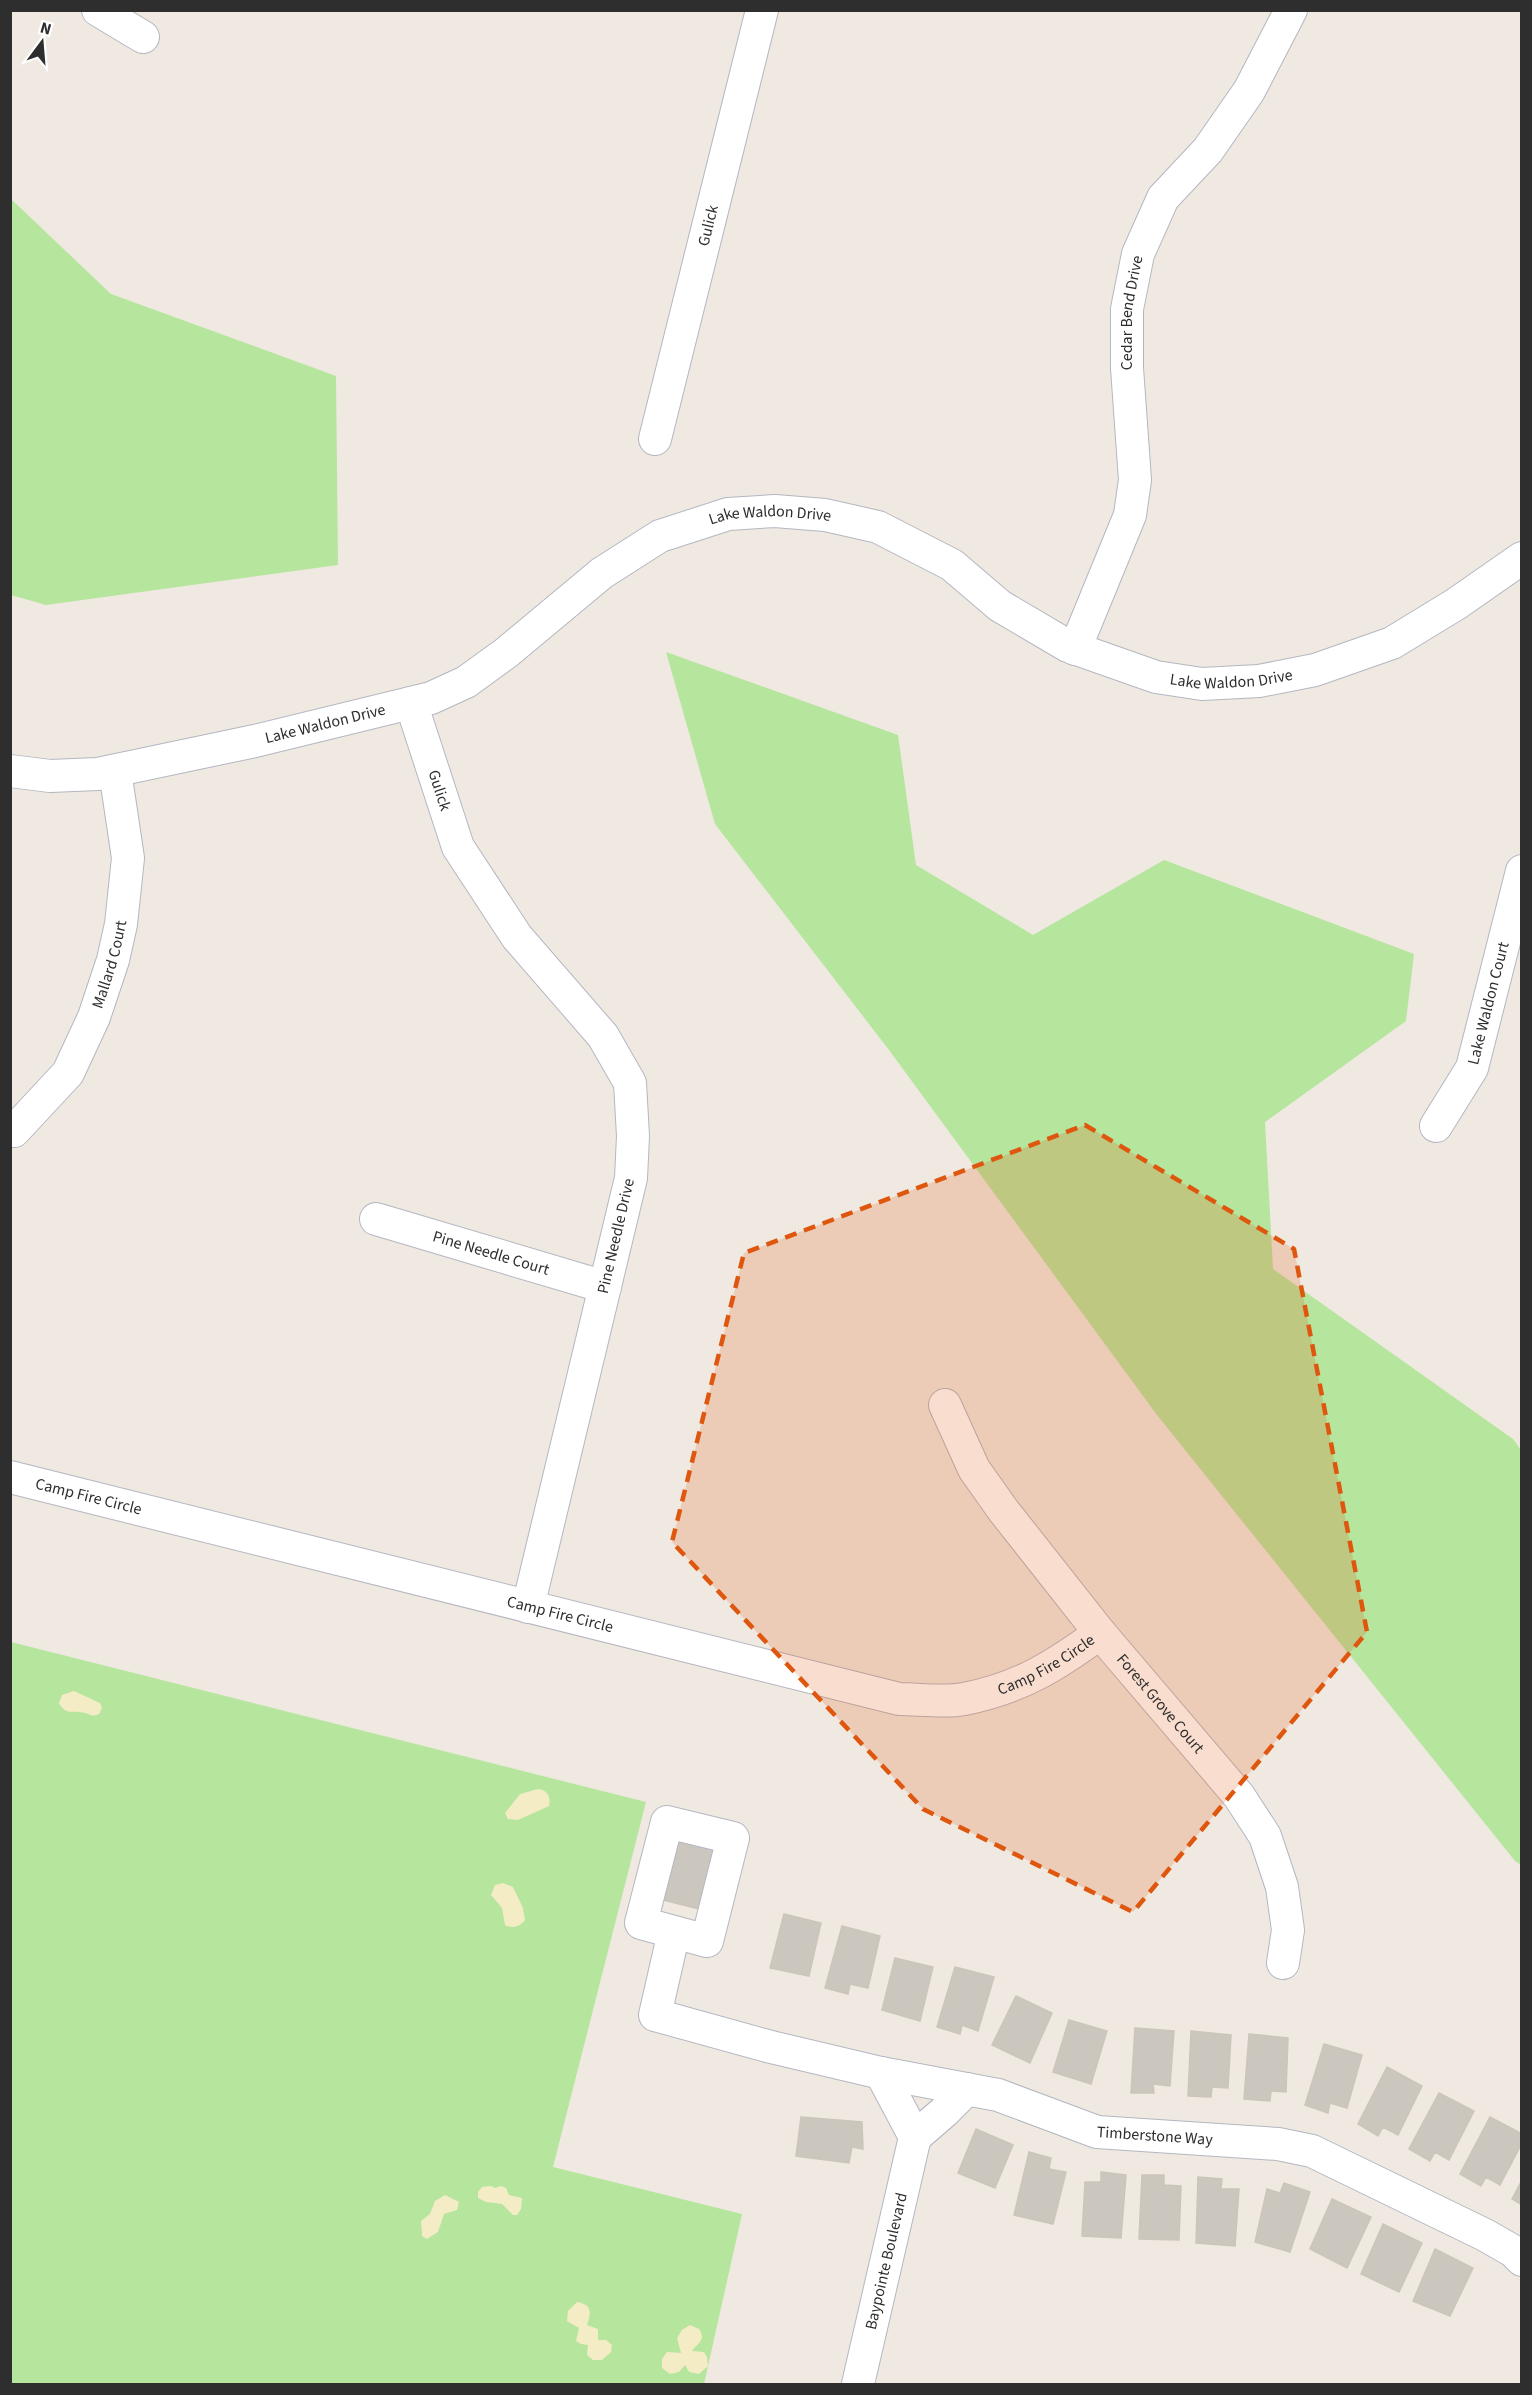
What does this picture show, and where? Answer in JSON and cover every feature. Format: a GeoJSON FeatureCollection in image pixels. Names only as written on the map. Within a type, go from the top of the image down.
{"type":"FeatureCollection","features":[{"type":"Feature","properties":{"kind":"street"},"geometry":{"type":"LineString","coordinates":[[98,10],[143,38]]}},
{"type":"Feature","properties":{"kind":"street","name":"Gulick"},"geometry":{"type":"LineString","coordinates":[[655,439],[762,10]]}},
{"type":"Feature","properties":{"kind":"street","name":"Cedar Bend Drive"},"geometry":{"type":"LineString","coordinates":[[1075,649],[1130,515],[1135,480],[1127,368],[1127,309],[1138,254],[1163,198],[1208,150],[1242,101],[1291,10]]}},
{"type":"Feature","properties":{"kind":"street","name":"Lake Waldon Drive"},"geometry":{"type":"LineString","coordinates":[[10,771],[50,776],[115,771],[255,741],[431,698],[466,682],[506,653],[602,573],[660,536],[728,514],[775,511],[815,514],[878,527],[952,565],[1000,606],[1075,649],[1156,677],[1202,684],[1259,681],[1315,670],[1392,643],[1519,565]]}},
{"type":"Feature","properties":{"kind":"street","name":"Gulick"},"geometry":{"type":"LineString","coordinates":[[411,703],[458,847],[476,873]]}},
{"type":"Feature","properties":{"kind":"street","name":"Mallard Court"},"geometry":{"type":"LineString","coordinates":[[14,1131],[68,1073],[94,1017],[113,960],[121,924],[128,858],[115,771]]}},
{"type":"Feature","properties":{"kind":"street","name":"Lake Waldon Court"},"geometry":{"type":"LineString","coordinates":[[1436,1126],[1472,1068],[1521,871]]}},
{"type":"Feature","properties":{"kind":"street","name":"Pine Needle Drive"},"geometry":{"type":"LineString","coordinates":[[476,873],[517,936],[603,1036],[630,1083],[633,1136],[631,1178],[528,1607]]}},
{"type":"Feature","properties":{"kind":"street","name":"Pine Needle Court"},"geometry":{"type":"LineString","coordinates":[[376,1219],[605,1287]]}},
{"type":"Feature","properties":{"kind":"street","name":"Forest Grove Court"},"geometry":{"type":"LineString","coordinates":[[945,1405],[974,1469],[1003,1510],[1100,1633],[1239,1796],[1265,1836],[1282,1887],[1288,1930],[1283,1963]]}},
{"type":"Feature","properties":{"kind":"street","name":"Camp Fire Circle"},"geometry":{"type":"LineString","coordinates":[[10,1477],[899,1699],[962,1700],[1022,1683],[1057,1664],[1100,1633]]}},
{"type":"Feature","properties":{"kind":"street","name":"Timberstone Way"},"geometry":{"type":"LineString","coordinates":[[674,1932],[655,2016],[881,2073],[998,2095],[1097,2132],[1278,2144],[1312,2151],[1485,2235],[1513,2251],[1521,2260]]}},
{"type":"Feature","properties":{"kind":"street"},"geometry":{"type":"LineString","coordinates":[[881,2073],[915,2137],[967,2089]]}},
{"type":"Feature","properties":{"kind":"street","name":"Baypointe Boulevard"},"geometry":{"type":"LineString","coordinates":[[858,2385],[915,2137]]}},
{"type":"Feature","properties":{"kind":"highlighted area"},"geometry":{"type":"Polygon","coordinates":[[[1085,1125],[1294,1249],[1367,1632],[1133,1912],[923,1809],[672,1542],[744,1253],[1085,1125]]]}},
{"type":"Feature","properties":{"kind":"green space"},"geometry":{"type":"Polygon","coordinates":[[[11,199],[111,294],[336,376],[338,565],[46,605],[11,595],[11,199]]]}},
{"type":"Feature","properties":{"kind":"green space"},"geometry":{"type":"Polygon","coordinates":[[[666,652],[898,735],[916,865],[1033,935],[1164,860],[1414,954],[1406,1021],[1265,1122],[1273,1269],[1513,1439],[1521,1450],[1521,1865],[1515,1861],[1157,1415],[889,1050],[715,824],[666,652]]]}},
{"type":"Feature","properties":{"kind":"green space"},"geometry":{"type":"Polygon","coordinates":[[[11,1642],[646,1802],[553,2167],[742,2214],[704,2384],[11,2384],[11,1642]]]}},
{"type":"Feature","properties":{"kind":"sand"},"geometry":{"type":"Polygon","coordinates":[[[74,1691],[100,1703],[102,1708],[99,1714],[64,1710],[59,1703],[62,1695],[74,1691]]]}},
{"type":"Feature","properties":{"kind":"sand"},"geometry":{"type":"Polygon","coordinates":[[[538,1789],[548,1795],[549,1806],[518,1820],[508,1819],[505,1813],[520,1794],[538,1789]]]}},
{"type":"Feature","properties":{"kind":"sand"},"geometry":{"type":"Polygon","coordinates":[[[503,1883],[513,1887],[523,1908],[525,1920],[516,1927],[505,1925],[502,1908],[491,1895],[495,1885],[503,1883]]]}},
{"type":"Feature","properties":{"kind":"sand"},"geometry":{"type":"Polygon","coordinates":[[[501,2186],[506,2188],[509,2195],[522,2198],[521,2209],[517,2215],[513,2215],[502,2204],[486,2202],[478,2198],[478,2192],[482,2187],[495,2188],[501,2186]]]}},
{"type":"Feature","properties":{"kind":"sand"},"geometry":{"type":"Polygon","coordinates":[[[445,2195],[459,2202],[457,2210],[444,2214],[438,2232],[427,2239],[422,2236],[421,2221],[430,2214],[435,2201],[445,2195]]]}},
{"type":"Feature","properties":{"kind":"sand"},"geometry":{"type":"Polygon","coordinates":[[[577,2302],[586,2305],[590,2310],[587,2325],[598,2329],[598,2340],[606,2340],[612,2345],[611,2352],[602,2360],[593,2360],[587,2355],[588,2345],[576,2341],[579,2328],[567,2321],[568,2311],[577,2302]]]}},
{"type":"Feature","properties":{"kind":"sand"},"geometry":{"type":"Polygon","coordinates":[[[690,2325],[699,2329],[702,2336],[692,2351],[704,2352],[708,2366],[699,2374],[689,2372],[685,2365],[679,2372],[670,2374],[662,2368],[662,2359],[667,2352],[681,2353],[677,2338],[682,2330],[690,2325]]]}},
{"type":"Feature","properties":{"kind":"building"},"geometry":{"type":"Polygon","coordinates":[[[679,1834],[723,1845],[707,1911],[663,1900],[679,1834]]]}},
{"type":"Feature","properties":{"kind":"building"},"geometry":{"type":"Polygon","coordinates":[[[784,1914],[821,1923],[809,1976],[770,1968],[784,1914]]]}},
{"type":"Feature","properties":{"kind":"building"},"geometry":{"type":"Polygon","coordinates":[[[842,1926],[880,1936],[868,1988],[850,1984],[848,1994],[825,1988],[842,1926]]]}},
{"type":"Feature","properties":{"kind":"building"},"geometry":{"type":"Polygon","coordinates":[[[895,1958],[933,1967],[920,2021],[882,2010],[895,1958]]]}},
{"type":"Feature","properties":{"kind":"building"},"geometry":{"type":"Polygon","coordinates":[[[955,1967],[994,1977],[978,2031],[962,2025],[960,2034],[937,2027],[955,1967]]]}},
{"type":"Feature","properties":{"kind":"building"},"geometry":{"type":"Polygon","coordinates":[[[1016,1996],[1052,2013],[1030,2063],[992,2045],[1016,1996]]]}},
{"type":"Feature","properties":{"kind":"building"},"geometry":{"type":"Polygon","coordinates":[[[1069,2020],[1107,2031],[1091,2084],[1053,2072],[1069,2020]]]}},
{"type":"Feature","properties":{"kind":"building"},"geometry":{"type":"Polygon","coordinates":[[[1135,2028],[1174,2031],[1170,2086],[1153,2084],[1154,2093],[1131,2093],[1135,2028]]]}},
{"type":"Feature","properties":{"kind":"building"},"geometry":{"type":"Polygon","coordinates":[[[1191,2031],[1231,2035],[1228,2088],[1212,2087],[1211,2097],[1188,2096],[1191,2031]]]}},
{"type":"Feature","properties":{"kind":"building"},"geometry":{"type":"Polygon","coordinates":[[[1249,2034],[1288,2038],[1286,2092],[1271,2091],[1270,2101],[1244,2099],[1249,2034]]]}},
{"type":"Feature","properties":{"kind":"building"},"geometry":{"type":"Polygon","coordinates":[[[1324,2044],[1362,2055],[1347,2108],[1330,2103],[1328,2113],[1305,2105],[1324,2044]]]}},
{"type":"Feature","properties":{"kind":"building"},"geometry":{"type":"Polygon","coordinates":[[[1387,2067],[1422,2086],[1398,2135],[1383,2127],[1378,2136],[1358,2124],[1387,2067]]]}},
{"type":"Feature","properties":{"kind":"building"},"geometry":{"type":"Polygon","coordinates":[[[1439,2093],[1474,2111],[1449,2160],[1435,2152],[1430,2161],[1409,2149],[1439,2093]]]}},
{"type":"Feature","properties":{"kind":"building"},"geometry":{"type":"Polygon","coordinates":[[[801,2117],[862,2122],[863,2149],[852,2147],[849,2163],[796,2156],[801,2117]]]}},
{"type":"Feature","properties":{"kind":"building"},"geometry":{"type":"Polygon","coordinates":[[[1490,2117],[1522,2134],[1522,2143],[1500,2185],[1486,2177],[1481,2186],[1460,2174],[1490,2117]]]}},
{"type":"Feature","properties":{"kind":"building"},"geometry":{"type":"Polygon","coordinates":[[[976,2129],[1013,2145],[995,2188],[958,2173],[976,2129]]]}},
{"type":"Feature","properties":{"kind":"building"},"geometry":{"type":"Polygon","coordinates":[[[1029,2152],[1051,2158],[1049,2169],[1066,2172],[1053,2224],[1014,2215],[1029,2152]]]}},
{"type":"Feature","properties":{"kind":"building"},"geometry":{"type":"Polygon","coordinates":[[[1101,2172],[1126,2175],[1121,2238],[1082,2236],[1085,2182],[1101,2182],[1101,2172]]]}},
{"type":"Feature","properties":{"kind":"building"},"geometry":{"type":"Polygon","coordinates":[[[1142,2175],[1164,2175],[1164,2185],[1181,2186],[1179,2240],[1139,2239],[1142,2175]]]}},
{"type":"Feature","properties":{"kind":"building"},"geometry":{"type":"Polygon","coordinates":[[[1198,2177],[1222,2179],[1221,2189],[1239,2189],[1235,2246],[1196,2243],[1198,2177]]]}},
{"type":"Feature","properties":{"kind":"building"},"geometry":{"type":"Polygon","coordinates":[[[1522,2180],[1522,2205],[1512,2199],[1522,2180]]]}},
{"type":"Feature","properties":{"kind":"building"},"geometry":{"type":"Polygon","coordinates":[[[1284,2183],[1310,2192],[1290,2252],[1255,2242],[1267,2189],[1280,2193],[1284,2183]]]}},
{"type":"Feature","properties":{"kind":"building"},"geometry":{"type":"Polygon","coordinates":[[[1332,2199],[1371,2217],[1347,2268],[1310,2249],[1332,2199]]]}},
{"type":"Feature","properties":{"kind":"building"},"geometry":{"type":"Polygon","coordinates":[[[1383,2224],[1422,2243],[1399,2292],[1361,2274],[1383,2224]]]}},
{"type":"Feature","properties":{"kind":"building"},"geometry":{"type":"Polygon","coordinates":[[[1435,2249],[1473,2268],[1450,2316],[1413,2301],[1435,2249]]]}}]}
